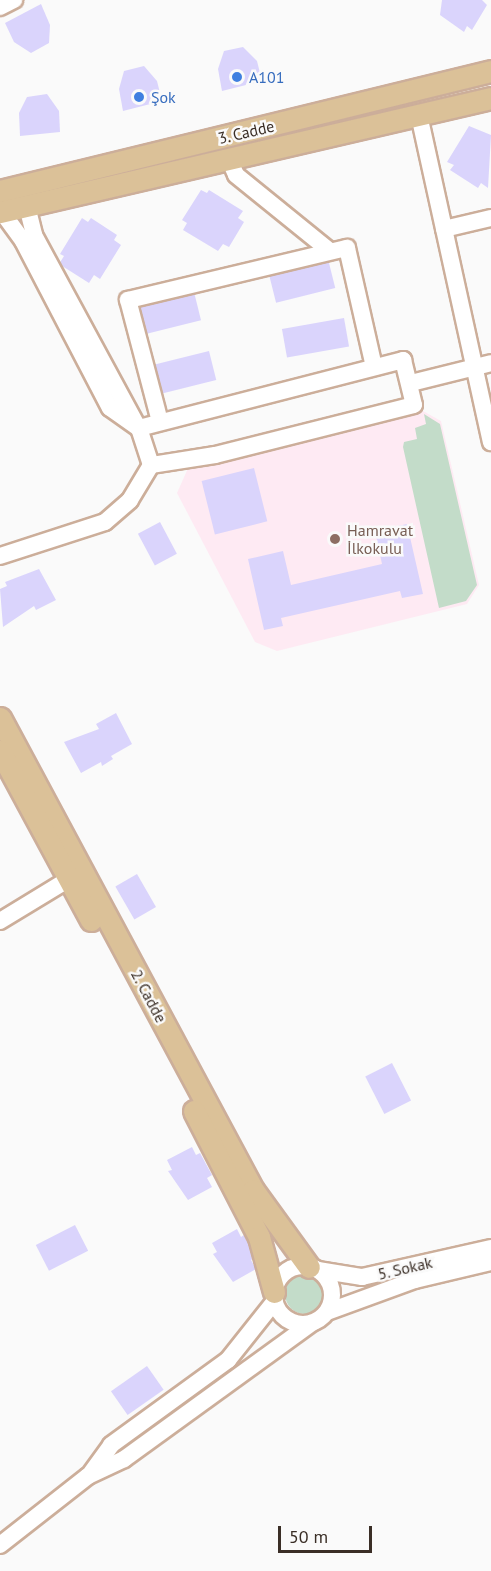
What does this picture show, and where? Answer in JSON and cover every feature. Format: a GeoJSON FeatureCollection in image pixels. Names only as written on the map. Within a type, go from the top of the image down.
{"type":"FeatureCollection","features":[{"type":"Feature","properties":{"kind":"main road","name":"3. Cadde"},"geometry":{"type":"LineString","coordinates":[[1,205],[491,71]]}},
{"type":"Feature","properties":{"kind":"main road","name":"3. Cadde"},"geometry":{"type":"LineString","coordinates":[[1,205],[27,206],[491,98]]}},
{"type":"Feature","properties":{"kind":"main road","name":"2. Cadde"},"geometry":{"type":"LineString","coordinates":[[0,718],[252,1190],[313,1268]]}},
{"type":"Feature","properties":{"kind":"main road","name":"2. Cadde"},"geometry":{"type":"LineString","coordinates":[[0,751],[259,1237],[275,1297]]}},
{"type":"Feature","properties":{"kind":"street"},"geometry":{"type":"LineString","coordinates":[[0,7],[14,0]]}},
{"type":"Feature","properties":{"kind":"street"},"geometry":{"type":"LineString","coordinates":[[419,115],[444,229],[483,365],[491,442]]}},
{"type":"Feature","properties":{"kind":"street"},"geometry":{"type":"LineString","coordinates":[[229,159],[236,175],[330,252]]}},
{"type":"Feature","properties":{"kind":"street"},"geometry":{"type":"LineString","coordinates":[[1,205],[23,241],[110,408],[139,428],[404,360],[411,383],[414,405],[215,455],[151,465]]}},
{"type":"Feature","properties":{"kind":"street"},"geometry":{"type":"LineString","coordinates":[[0,556],[105,522],[130,500],[151,465],[139,428],[34,235],[27,206]]}},
{"type":"Feature","properties":{"kind":"street"},"geometry":{"type":"LineString","coordinates":[[444,229],[491,218]]}},
{"type":"Feature","properties":{"kind":"street"},"geometry":{"type":"LineString","coordinates":[[158,414],[128,300],[347,248],[374,367]]}},
{"type":"Feature","properties":{"kind":"street"},"geometry":{"type":"LineString","coordinates":[[411,383],[483,365]]}},
{"type":"Feature","properties":{"kind":"street"},"geometry":{"type":"LineString","coordinates":[[0,921],[69,879]]}},
{"type":"Feature","properties":{"kind":"street","name":"5. Sokak"},"geometry":{"type":"LineString","coordinates":[[313,1268],[362,1277],[491,1248]]}},
{"type":"Feature","properties":{"kind":"street","name":"5. Sokak"},"geometry":{"type":"LineString","coordinates":[[327,1312],[415,1280],[491,1262]]}},
{"type":"Feature","properties":{"kind":"street"},"geometry":{"type":"LineString","coordinates":[[0,1545],[88,1476],[124,1459],[327,1312],[332,1294],[330,1284],[313,1268],[290,1269],[282,1275],[275,1297],[228,1360],[111,1445],[88,1476]]}},
{"type":"Feature","properties":{"kind":"street"},"geometry":{"type":"LineString","coordinates":[[275,1297],[284,1317],[302,1324],[312,1323]]}},
{"type":"Feature","properties":{"kind":"shaded area","name":"Hamravat İlkokulu"},"geometry":{"type":"Polygon","coordinates":[[[423,411],[441,421],[479,585],[467,604],[277,651],[255,642],[177,493],[189,466],[423,411]]]}},
{"type":"Feature","properties":{"kind":"green space"},"geometry":{"type":"Polygon","coordinates":[[[424,414],[440,424],[477,585],[466,601],[439,608],[403,447],[404,442],[417,439],[415,428],[426,424],[424,414]]]}},
{"type":"Feature","properties":{"kind":"green space"},"geometry":{"type":"Polygon","coordinates":[[[305,1274],[313,1275],[319,1280],[324,1286],[324,1302],[319,1308],[313,1313],[305,1314],[297,1313],[291,1308],[286,1302],[285,1294],[286,1286],[291,1280],[297,1275],[305,1274]]]}},
{"type":"Feature","properties":{"kind":"building"},"geometry":{"type":"Polygon","coordinates":[[[442,0],[482,0],[487,5],[472,30],[467,26],[464,32],[440,15],[442,0]]]}},
{"type":"Feature","properties":{"kind":"building"},"geometry":{"type":"Polygon","coordinates":[[[41,4],[50,25],[49,43],[31,53],[14,42],[5,23],[41,4]]]}},
{"type":"Feature","properties":{"kind":"building"},"geometry":{"type":"Polygon","coordinates":[[[243,47],[257,61],[262,81],[222,91],[218,69],[224,51],[243,47]]]}},
{"type":"Feature","properties":{"kind":"building"},"geometry":{"type":"Polygon","coordinates":[[[144,66],[157,81],[162,101],[123,111],[119,89],[124,71],[144,66]]]}},
{"type":"Feature","properties":{"kind":"building"},"geometry":{"type":"Polygon","coordinates":[[[47,94],[59,111],[60,132],[20,136],[19,113],[27,97],[47,94]]]}},
{"type":"Feature","properties":{"kind":"building"},"geometry":{"type":"Polygon","coordinates":[[[469,126],[491,135],[488,188],[481,183],[478,188],[450,170],[454,165],[447,162],[469,126]]]}},
{"type":"Feature","properties":{"kind":"building"},"geometry":{"type":"Polygon","coordinates":[[[201,190],[207,193],[209,190],[243,211],[238,218],[244,222],[229,247],[223,244],[218,251],[183,230],[187,223],[182,220],[201,190]]]}},
{"type":"Feature","properties":{"kind":"building"},"geometry":{"type":"Polygon","coordinates":[[[82,218],[88,222],[91,218],[117,235],[114,240],[121,245],[100,279],[94,275],[89,283],[59,264],[64,256],[60,254],[82,218]]]}},
{"type":"Feature","properties":{"kind":"building"},"geometry":{"type":"Polygon","coordinates":[[[328,259],[335,288],[276,303],[269,274],[328,259]]]}},
{"type":"Feature","properties":{"kind":"building"},"geometry":{"type":"Polygon","coordinates":[[[194,292],[201,320],[142,335],[135,307],[194,292]]]}},
{"type":"Feature","properties":{"kind":"building"},"geometry":{"type":"Polygon","coordinates":[[[344,318],[349,347],[287,357],[282,329],[344,318]]]}},
{"type":"Feature","properties":{"kind":"building"},"geometry":{"type":"Polygon","coordinates":[[[209,351],[216,380],[157,395],[150,366],[209,351]]]}},
{"type":"Feature","properties":{"kind":"building"},"geometry":{"type":"Polygon","coordinates":[[[254,468],[267,521],[215,534],[202,481],[254,468]]]}},
{"type":"Feature","properties":{"kind":"building"},"geometry":{"type":"Polygon","coordinates":[[[160,522],[177,554],[155,566],[138,534],[160,522]]]}},
{"type":"Feature","properties":{"kind":"building"},"geometry":{"type":"Polygon","coordinates":[[[407,524],[423,594],[402,598],[400,591],[281,618],[283,626],[264,630],[248,559],[283,551],[291,585],[382,564],[375,531],[407,524]]]}},
{"type":"Feature","properties":{"kind":"building"},"geometry":{"type":"Polygon","coordinates":[[[39,569],[56,600],[36,610],[34,606],[3,627],[0,589],[7,586],[5,582],[39,569]]]}},
{"type":"Feature","properties":{"kind":"building"},"geometry":{"type":"Polygon","coordinates":[[[116,713],[132,744],[111,756],[113,759],[102,766],[101,762],[81,773],[64,742],[99,729],[96,724],[116,713]]]}},
{"type":"Feature","properties":{"kind":"building"},"geometry":{"type":"Polygon","coordinates":[[[137,874],[156,907],[134,919],[115,886],[137,874]]]}},
{"type":"Feature","properties":{"kind":"building"},"geometry":{"type":"Polygon","coordinates":[[[392,1063],[411,1100],[384,1114],[365,1077],[392,1063]]]}},
{"type":"Feature","properties":{"kind":"building"},"geometry":{"type":"Polygon","coordinates":[[[192,1147],[196,1155],[200,1153],[212,1175],[207,1178],[212,1187],[188,1200],[168,1171],[172,1170],[167,1160],[192,1147]]]}},
{"type":"Feature","properties":{"kind":"building"},"geometry":{"type":"Polygon","coordinates":[[[75,1225],[88,1251],[49,1271],[36,1245],[75,1225]]]}},
{"type":"Feature","properties":{"kind":"building"},"geometry":{"type":"Polygon","coordinates":[[[237,1229],[241,1237],[244,1235],[256,1257],[251,1260],[256,1269],[233,1282],[213,1254],[217,1252],[212,1243],[237,1229]]]}},
{"type":"Feature","properties":{"kind":"building"},"geometry":{"type":"Polygon","coordinates":[[[147,1366],[164,1390],[128,1415],[111,1391],[147,1366]]]}},
{"type":"Feature","properties":{"kind":"place","name":"A101"},"geometry":{"type":"Point","coordinates":[237,77]}},
{"type":"Feature","properties":{"kind":"place","name":"Şok"},"geometry":{"type":"Point","coordinates":[139,97]}},
{"type":"Feature","properties":{"kind":"place","name":"Hamravat İlkokulu"},"geometry":{"type":"Point","coordinates":[335,539]}}]}
